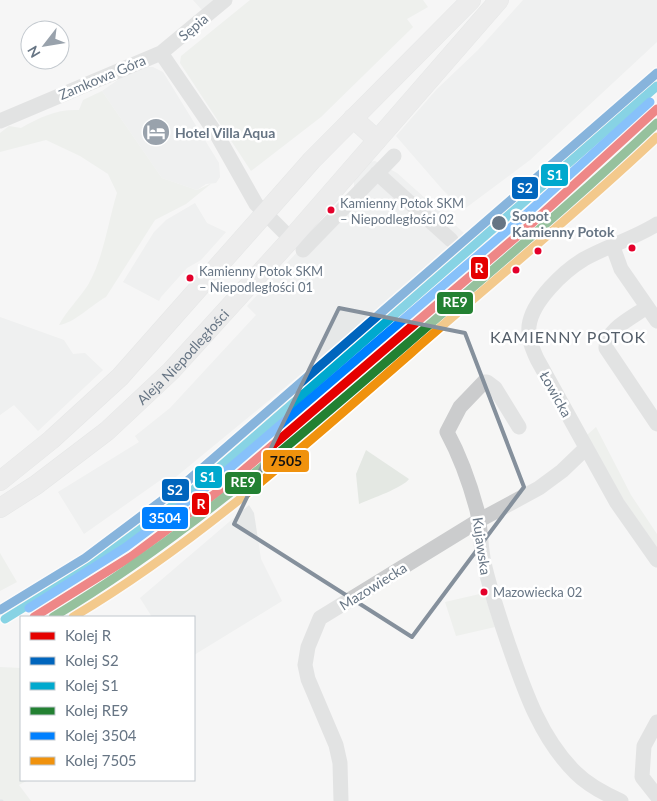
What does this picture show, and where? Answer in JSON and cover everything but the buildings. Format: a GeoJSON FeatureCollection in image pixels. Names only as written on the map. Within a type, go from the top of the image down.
{"type":"FeatureCollection","features":[{"type":"Feature","properties":{"kind":"main road"},"geometry":{"type":"LineString","coordinates":[[0,481],[63,430],[120,377],[353,118],[471,0]]}},
{"type":"Feature","properties":{"kind":"main road","name":"Aleja Niepodległości"},"geometry":{"type":"LineString","coordinates":[[0,508],[36,485],[107,431],[144,397],[297,244],[377,140],[499,0]]}},
{"type":"Feature","properties":{"kind":"main road"},"geometry":{"type":"LineString","coordinates":[[353,118],[377,140]]}},
{"type":"Feature","properties":{"kind":"street","name":"Sępia"},"geometry":{"type":"LineString","coordinates":[[161,53],[225,0]]}},
{"type":"Feature","properties":{"kind":"street","name":"Zamkowa Góra"},"geometry":{"type":"LineString","coordinates":[[0,121],[161,53],[217,135],[236,171],[264,215],[297,244]]}},
{"type":"Feature","properties":{"kind":"street"},"geometry":{"type":"LineString","coordinates":[[297,244],[394,156]]}},
{"type":"Feature","properties":{"kind":"street"},"geometry":{"type":"LineString","coordinates":[[377,173],[451,240]]}},
{"type":"Feature","properties":{"kind":"street","name":"Łowicka"},"geometry":{"type":"LineString","coordinates":[[657,224],[613,247],[584,259],[564,273],[537,305],[529,326],[532,348],[586,448],[618,503],[657,560]]}},
{"type":"Feature","properties":{"kind":"street"},"geometry":{"type":"LineString","coordinates":[[613,247],[621,269],[657,321]]}},
{"type":"Feature","properties":{"kind":"street"},"geometry":{"type":"LineString","coordinates":[[647,307],[610,334],[605,341],[606,348],[657,424]]}},
{"type":"Feature","properties":{"kind":"street","name":"Kujawska"},"geometry":{"type":"LineString","coordinates":[[519,428],[495,388],[484,382],[460,407],[447,432],[458,456],[477,510],[481,552],[489,588],[523,686],[538,719],[550,740],[576,774],[586,783],[621,801]]}},
{"type":"Feature","properties":{"kind":"street","name":"Mazowiecka"},"geometry":{"type":"LineString","coordinates":[[341,801],[340,763],[336,745],[311,686],[305,665],[314,628],[320,618],[478,521],[550,481],[586,448]]}},
{"type":"Feature","properties":{"kind":"street"},"geometry":{"type":"LineString","coordinates":[[657,722],[644,746],[642,777],[657,796]]}},
{"type":"Feature","properties":{"kind":"highlighted area"},"geometry":{"type":"Polygon","coordinates":[[[339,308],[465,333],[524,487],[412,637],[234,524],[339,308]]]}},
{"type":"Feature","properties":{"kind":"shaded area"},"geometry":{"type":"Polygon","coordinates":[[[193,0],[214,0],[202,10],[193,0]]]}},
{"type":"Feature","properties":{"kind":"shaded area"},"geometry":{"type":"Polygon","coordinates":[[[250,0],[423,0],[428,7],[407,19],[413,27],[321,117],[251,171],[180,63],[181,56],[250,0]]]}},
{"type":"Feature","properties":{"kind":"shaded area"},"geometry":{"type":"Polygon","coordinates":[[[523,0],[657,0],[657,42],[530,160],[463,210],[396,136],[437,89],[478,50],[523,0]]]}},
{"type":"Feature","properties":{"kind":"shaded area"},"geometry":{"type":"Polygon","coordinates":[[[145,67],[153,67],[163,72],[219,163],[220,177],[216,183],[206,184],[197,190],[162,178],[102,91],[122,77],[145,67]]]}},
{"type":"Feature","properties":{"kind":"shaded area"},"geometry":{"type":"Polygon","coordinates":[[[102,91],[162,178],[197,190],[212,183],[186,204],[155,220],[106,297],[71,321],[59,325],[88,285],[98,263],[117,193],[108,174],[80,156],[46,140],[0,152],[0,133],[9,126],[21,128],[49,114],[79,110],[83,100],[102,91]]]}},
{"type":"Feature","properties":{"kind":"shaded area"},"geometry":{"type":"Polygon","coordinates":[[[375,161],[397,173],[464,233],[312,365],[166,485],[162,479],[84,534],[58,492],[139,442],[135,436],[170,408],[256,315],[247,306],[354,191],[354,180],[370,162],[375,161]]]}},
{"type":"Feature","properties":{"kind":"shaded area"},"geometry":{"type":"Polygon","coordinates":[[[195,203],[207,223],[226,232],[201,260],[187,268],[159,301],[123,282],[154,232],[166,220],[195,203]]]}},
{"type":"Feature","properties":{"kind":"shaded area"},"geometry":{"type":"Polygon","coordinates":[[[0,317],[64,340],[73,354],[85,353],[103,370],[38,431],[14,405],[0,415],[0,317]]]}},
{"type":"Feature","properties":{"kind":"shaded area"},"geometry":{"type":"Polygon","coordinates":[[[596,427],[631,495],[657,534],[657,551],[620,498],[587,435],[596,427]]]}},
{"type":"Feature","properties":{"kind":"shaded area"},"geometry":{"type":"Polygon","coordinates":[[[366,450],[409,479],[394,489],[359,504],[356,474],[366,450]]]}},
{"type":"Feature","properties":{"kind":"shaded area"},"geometry":{"type":"Polygon","coordinates":[[[249,505],[254,513],[261,559],[282,601],[195,654],[195,616],[151,616],[140,598],[249,505]]]}},
{"type":"Feature","properties":{"kind":"shaded area"},"geometry":{"type":"Polygon","coordinates":[[[0,553],[17,582],[0,591],[0,553]]]}},
{"type":"Feature","properties":{"kind":"shaded area"},"geometry":{"type":"Polygon","coordinates":[[[484,593],[495,627],[456,636],[445,602],[484,593]]]}},
{"type":"Feature","properties":{"kind":"shaded area"},"geometry":{"type":"Polygon","coordinates":[[[0,667],[20,668],[20,781],[26,781],[19,785],[31,801],[0,801],[0,667]]]}},
{"type":"Feature","properties":{"kind":"rail line","name":"S2"},"geometry":{"type":"LineString","coordinates":[[0,610],[85,558],[184,484],[657,73]]}},
{"type":"Feature","properties":{"kind":"rail line","name":"S1"},"geometry":{"type":"LineString","coordinates":[[5,619],[91,566],[191,492],[657,86]]}},
{"type":"Feature","properties":{"kind":"rail line","name":"3504"},"geometry":{"type":"LineString","coordinates":[[29,608],[126,547],[217,479],[523,217],[650,102]]}},
{"type":"Feature","properties":{"kind":"rail line","name":"R"},"geometry":{"type":"LineString","coordinates":[[36,616],[132,556],[224,487],[530,225],[657,109]]}},
{"type":"Feature","properties":{"kind":"rail line","name":"RE9"},"geometry":{"type":"LineString","coordinates":[[55,616],[147,556],[192,523],[279,453],[533,235],[657,123]]}},
{"type":"Feature","properties":{"kind":"rail line","name":"7505"},"geometry":{"type":"LineString","coordinates":[[75,616],[163,558],[248,493],[566,219],[657,137]]}},
{"type":"Feature","properties":{"kind":"place","name":"Hotel Villa Aqua"},"geometry":{"type":"Point","coordinates":[156,132]}},
{"type":"Feature","properties":{"kind":"place","name":"Kamienny Potok SKM – Niepodległości 02"},"geometry":{"type":"Point","coordinates":[331,210]}},
{"type":"Feature","properties":{"kind":"place","name":"Sopot Kamienny Potok"},"geometry":{"type":"Point","coordinates":[499,223]}},
{"type":"Feature","properties":{"kind":"place","name":"Kamienny Potok SKM – Niepodległości 01"},"geometry":{"type":"Point","coordinates":[190,278]}},
{"type":"Feature","properties":{"kind":"place","name":"Mazowiecka 02"},"geometry":{"type":"Point","coordinates":[484,592]}},
{"type":"Feature","properties":{"kind":"district","name":"KAMIENNY POTOK"},"geometry":{"type":"Point","coordinates":[568,336]}}]}
